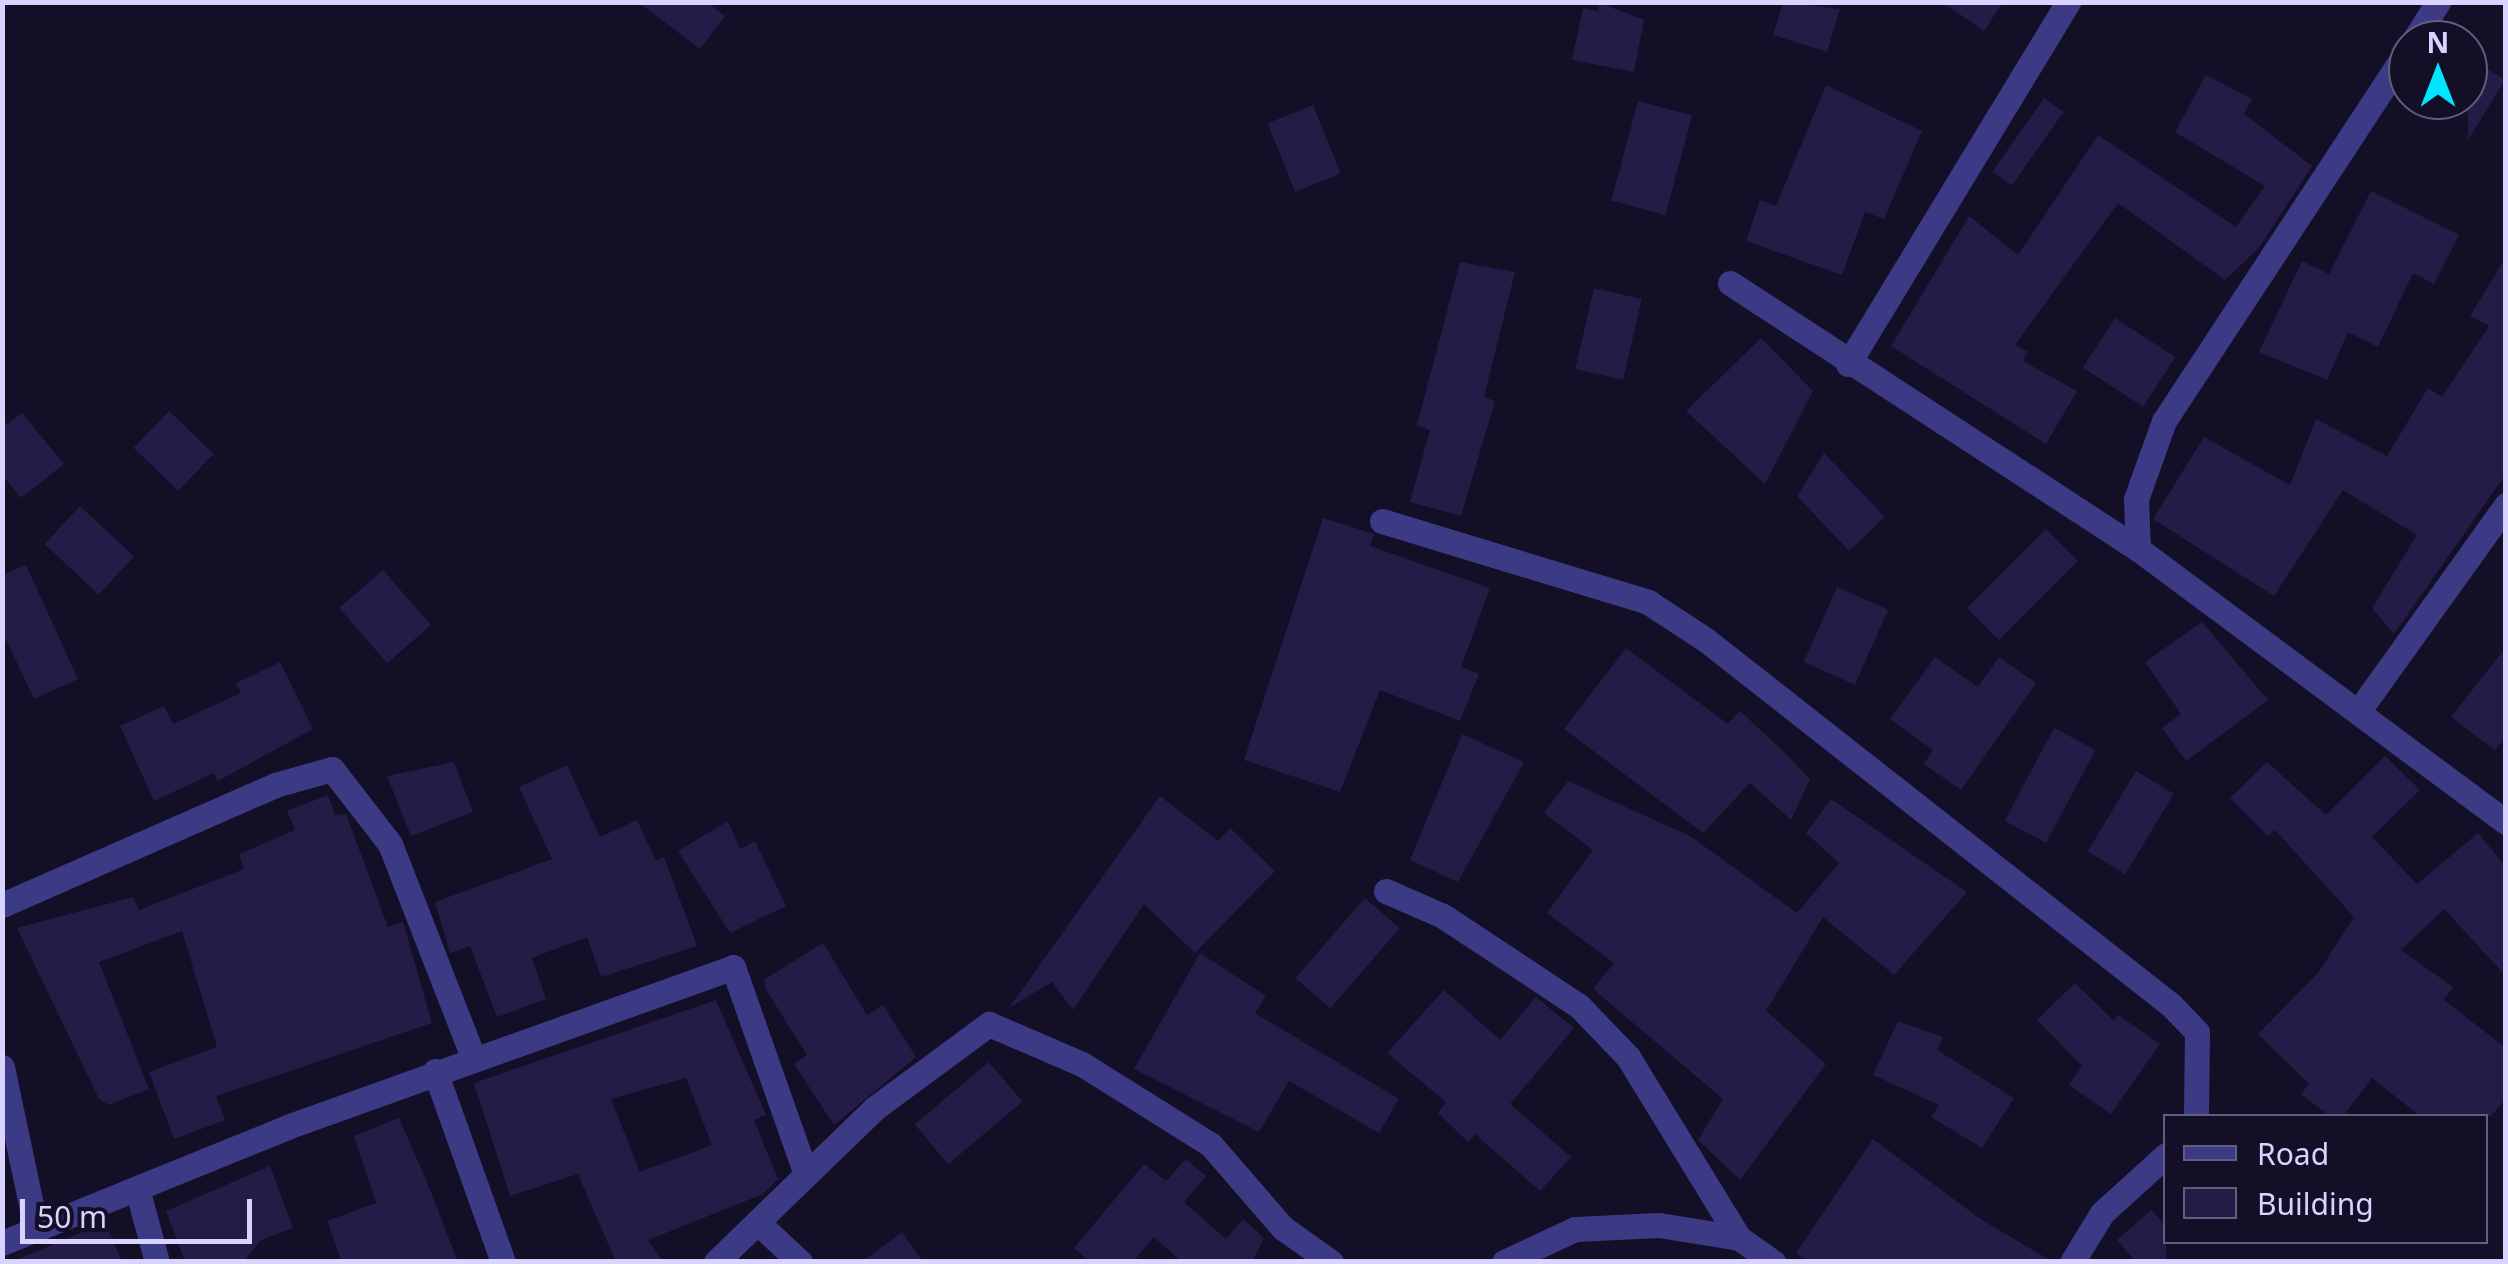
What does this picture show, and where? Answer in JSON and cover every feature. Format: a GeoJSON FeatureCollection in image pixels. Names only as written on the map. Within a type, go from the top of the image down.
{"type":"FeatureCollection","features":[{"type":"Feature","properties":{"kind":"street"},"geometry":{"type":"LineString","coordinates":[[1848,364],[2068,2]]}},
{"type":"Feature","properties":{"kind":"street"},"geometry":{"type":"LineString","coordinates":[[2138,549],[2136,499],[2164,421],[2388,80]]}},
{"type":"Feature","properties":{"kind":"street"},"geometry":{"type":"LineString","coordinates":[[1730,283],[1848,364],[2138,549],[2360,709],[2506,822]]}},
{"type":"Feature","properties":{"kind":"street"},"geometry":{"type":"LineString","coordinates":[[2360,709],[2506,504]]}},
{"type":"Feature","properties":{"kind":"street"},"geometry":{"type":"LineString","coordinates":[[1382,521],[1648,602],[1706,640],[2171,1004],[2197,1032],[2196,1114]]}},
{"type":"Feature","properties":{"kind":"street"},"geometry":{"type":"LineString","coordinates":[[2,905],[274,784],[332,768],[390,844],[473,1057]]}},
{"type":"Feature","properties":{"kind":"street"},"geometry":{"type":"LineString","coordinates":[[1386,891],[1443,916],[1578,1006],[1628,1057],[1739,1238],[1773,1262]]}},
{"type":"Feature","properties":{"kind":"street"},"geometry":{"type":"LineString","coordinates":[[2,1244],[435,1071],[733,967],[806,1174]]}},
{"type":"Feature","properties":{"kind":"street"},"geometry":{"type":"LineString","coordinates":[[716,1262],[874,1108],[989,1024],[1082,1064],[1211,1144],[1284,1228],[1332,1262]]}},
{"type":"Feature","properties":{"kind":"street"},"geometry":{"type":"LineString","coordinates":[[2,1067],[36,1229]]}},
{"type":"Feature","properties":{"kind":"street"},"geometry":{"type":"LineString","coordinates":[[435,1071],[503,1262]]}},
{"type":"Feature","properties":{"kind":"street"},"geometry":{"type":"LineString","coordinates":[[2072,1262],[2102,1213],[2163,1158]]}},
{"type":"Feature","properties":{"kind":"street"},"geometry":{"type":"LineString","coordinates":[[138,1192],[157,1262]]}},
{"type":"Feature","properties":{"kind":"street"},"geometry":{"type":"LineString","coordinates":[[757,1222],[800,1262]]}},
{"type":"Feature","properties":{"kind":"street"},"geometry":{"type":"LineString","coordinates":[[1504,1262],[1576,1229],[1659,1225],[1739,1238]]}},
{"type":"Feature","properties":{"kind":"building"},"geometry":{"type":"Polygon","coordinates":[[[638,2],[707,2],[725,16],[700,49],[638,2]]]}},
{"type":"Feature","properties":{"kind":"building"},"geometry":{"type":"Polygon","coordinates":[[[1783,2],[1840,9],[1827,52],[1773,35],[1783,2]]]}},
{"type":"Feature","properties":{"kind":"building"},"geometry":{"type":"Polygon","coordinates":[[[1942,2],[2003,2],[1984,31],[1942,2]]]}},
{"type":"Feature","properties":{"kind":"building"},"geometry":{"type":"Polygon","coordinates":[[[1600,3],[1644,20],[1634,72],[1572,60],[1583,8],[1598,11],[1600,3]]]}},
{"type":"Feature","properties":{"kind":"building"},"geometry":{"type":"Polygon","coordinates":[[[2488,69],[2505,80],[2488,108],[2488,69]]]}},
{"type":"Feature","properties":{"kind":"building"},"geometry":{"type":"Polygon","coordinates":[[[2206,75],[2252,99],[2244,114],[2312,166],[2258,249],[2225,280],[2118,203],[2015,345],[2028,352],[2023,361],[2077,391],[2046,444],[1891,346],[1969,216],[2018,255],[2098,135],[2236,227],[2265,186],[2175,132],[2206,75]]]}},
{"type":"Feature","properties":{"kind":"building"},"geometry":{"type":"Polygon","coordinates":[[[1826,85],[1922,131],[1884,219],[1865,212],[1842,275],[1746,241],[1760,200],[1776,206],[1826,85]]]}},
{"type":"Feature","properties":{"kind":"building"},"geometry":{"type":"Polygon","coordinates":[[[2044,98],[2064,112],[2012,185],[1992,172],[2044,98]]]}},
{"type":"Feature","properties":{"kind":"building"},"geometry":{"type":"Polygon","coordinates":[[[1638,101],[1692,115],[1665,215],[1611,200],[1638,101]]]}},
{"type":"Feature","properties":{"kind":"building"},"geometry":{"type":"Polygon","coordinates":[[[1313,105],[1341,174],[1295,192],[1268,123],[1313,105]]]}},
{"type":"Feature","properties":{"kind":"building"},"geometry":{"type":"Polygon","coordinates":[[[2468,120],[2480,120],[2468,140],[2468,120]]]}},
{"type":"Feature","properties":{"kind":"building"},"geometry":{"type":"Polygon","coordinates":[[[2371,191],[2459,235],[2434,284],[2413,273],[2378,347],[2348,332],[2327,380],[2259,352],[2302,261],[2329,274],[2371,191]]]}},
{"type":"Feature","properties":{"kind":"building"},"geometry":{"type":"Polygon","coordinates":[[[2506,257],[2506,474],[2394,634],[2372,608],[2417,535],[2343,490],[2274,596],[2153,519],[2204,437],[2290,485],[2316,419],[2387,456],[2428,388],[2442,397],[2489,326],[2470,316],[2506,257]]]}},
{"type":"Feature","properties":{"kind":"building"},"geometry":{"type":"Polygon","coordinates":[[[1460,262],[1515,272],[1484,397],[1495,401],[1461,516],[1410,502],[1430,430],[1417,425],[1460,262]]]}},
{"type":"Feature","properties":{"kind":"building"},"geometry":{"type":"Polygon","coordinates":[[[1594,288],[1642,299],[1623,380],[1575,369],[1594,288]]]}},
{"type":"Feature","properties":{"kind":"building"},"geometry":{"type":"Polygon","coordinates":[[[2115,318],[2175,357],[2143,407],[2083,367],[2115,318]]]}},
{"type":"Feature","properties":{"kind":"building"},"geometry":{"type":"Polygon","coordinates":[[[1761,338],[1813,391],[1765,484],[1686,411],[1761,338]]]}},
{"type":"Feature","properties":{"kind":"building"},"geometry":{"type":"Polygon","coordinates":[[[169,411],[214,454],[178,491],[134,448],[169,411]]]}},
{"type":"Feature","properties":{"kind":"building"},"geometry":{"type":"Polygon","coordinates":[[[22,413],[64,464],[21,498],[2,475],[2,428],[22,413]]]}},
{"type":"Feature","properties":{"kind":"building"},"geometry":{"type":"Polygon","coordinates":[[[1824,453],[1885,517],[1849,551],[1797,496],[1824,453]]]}},
{"type":"Feature","properties":{"kind":"building"},"geometry":{"type":"Polygon","coordinates":[[[80,506],[134,556],[99,594],[45,544],[80,506]]]}},
{"type":"Feature","properties":{"kind":"building"},"geometry":{"type":"Polygon","coordinates":[[[1323,518],[1374,534],[1370,546],[1490,588],[1461,667],[1479,674],[1460,721],[1380,690],[1340,792],[1244,760],[1323,518]]]}},
{"type":"Feature","properties":{"kind":"building"},"geometry":{"type":"Polygon","coordinates":[[[2046,529],[2078,561],[1999,640],[1967,608],[2046,529]]]}},
{"type":"Feature","properties":{"kind":"building"},"geometry":{"type":"Polygon","coordinates":[[[26,565],[78,679],[34,699],[2,631],[2,575],[26,565]]]}},
{"type":"Feature","properties":{"kind":"building"},"geometry":{"type":"Polygon","coordinates":[[[383,570],[431,625],[387,663],[339,608],[383,570]]]}},
{"type":"Feature","properties":{"kind":"building"},"geometry":{"type":"Polygon","coordinates":[[[1837,587],[1888,610],[1855,685],[1804,662],[1837,587]]]}},
{"type":"Feature","properties":{"kind":"building"},"geometry":{"type":"Polygon","coordinates":[[[2202,622],[2268,700],[2186,761],[2162,728],[2181,714],[2145,662],[2202,622]]]}},
{"type":"Feature","properties":{"kind":"building"},"geometry":{"type":"Polygon","coordinates":[[[2506,647],[2506,737],[2495,750],[2451,717],[2506,647]]]}},
{"type":"Feature","properties":{"kind":"building"},"geometry":{"type":"Polygon","coordinates":[[[1626,648],[1728,724],[1740,711],[1810,779],[1791,820],[1750,783],[1703,833],[1564,729],[1626,648]]]}},
{"type":"Feature","properties":{"kind":"building"},"geometry":{"type":"Polygon","coordinates":[[[1935,657],[1978,687],[1999,657],[2036,683],[1961,790],[1924,764],[1933,750],[1890,719],[1935,657]]]}},
{"type":"Feature","properties":{"kind":"building"},"geometry":{"type":"Polygon","coordinates":[[[280,662],[313,729],[218,781],[214,773],[154,801],[120,726],[164,706],[173,724],[241,693],[236,683],[280,662]]]}},
{"type":"Feature","properties":{"kind":"building"},"geometry":{"type":"Polygon","coordinates":[[[2054,728],[2095,750],[2046,843],[2005,821],[2054,728]]]}},
{"type":"Feature","properties":{"kind":"building"},"geometry":{"type":"Polygon","coordinates":[[[1462,734],[1524,762],[1458,882],[1410,860],[1462,734]]]}},
{"type":"Feature","properties":{"kind":"building"},"geometry":{"type":"Polygon","coordinates":[[[2385,756],[2420,790],[2372,837],[2417,884],[2478,833],[2506,867],[2506,976],[2444,909],[2401,950],[2453,987],[2444,1000],[2506,1048],[2506,1098],[2491,1116],[2417,1114],[2372,1078],[2345,1114],[2327,1114],[2301,1094],[2309,1084],[2258,1034],[2318,973],[2354,917],[2275,830],[2268,836],[2230,798],[2267,762],[2326,815],[2385,756]]]}},
{"type":"Feature","properties":{"kind":"building"},"geometry":{"type":"Polygon","coordinates":[[[454,762],[473,812],[411,836],[387,776],[454,762]]]}},
{"type":"Feature","properties":{"kind":"building"},"geometry":{"type":"Polygon","coordinates":[[[567,765],[600,837],[637,820],[656,861],[664,857],[697,946],[601,977],[587,937],[532,958],[546,999],[497,1017],[470,946],[450,953],[435,902],[552,859],[519,787],[567,765]]]}},
{"type":"Feature","properties":{"kind":"building"},"geometry":{"type":"Polygon","coordinates":[[[2136,771],[2174,794],[2125,874],[2088,852],[2136,771]]]}},
{"type":"Feature","properties":{"kind":"building"},"geometry":{"type":"Polygon","coordinates":[[[1568,781],[1690,836],[1797,913],[1839,863],[1806,833],[1831,799],[1967,892],[1894,975],[1823,917],[1766,1011],[1826,1064],[1740,1180],[1698,1140],[1723,1099],[1593,989],[1614,963],[1547,913],[1593,850],[1544,813],[1568,781]]]}},
{"type":"Feature","properties":{"kind":"building"},"geometry":{"type":"Polygon","coordinates":[[[328,795],[335,815],[346,814],[388,927],[403,922],[432,1023],[216,1096],[225,1120],[174,1139],[149,1072],[217,1047],[182,931],[99,962],[149,1089],[109,1105],[99,1099],[17,928],[133,897],[139,910],[244,869],[239,854],[295,830],[287,811],[328,795]]]}},
{"type":"Feature","properties":{"kind":"building"},"geometry":{"type":"Polygon","coordinates":[[[1160,796],[1218,841],[1230,828],[1275,871],[1195,953],[1144,904],[1073,1010],[1052,982],[1009,1008],[1160,796]]]}},
{"type":"Feature","properties":{"kind":"building"},"geometry":{"type":"Polygon","coordinates":[[[728,821],[740,849],[755,841],[786,906],[730,933],[678,851],[728,821]]]}},
{"type":"Feature","properties":{"kind":"building"},"geometry":{"type":"Polygon","coordinates":[[[1365,898],[1400,928],[1330,1008],[1295,978],[1365,898]]]}},
{"type":"Feature","properties":{"kind":"building"},"geometry":{"type":"Polygon","coordinates":[[[823,943],[867,1015],[883,1005],[916,1057],[834,1125],[794,1064],[807,1055],[765,988],[765,979],[823,943]]]}},
{"type":"Feature","properties":{"kind":"building"},"geometry":{"type":"Polygon","coordinates":[[[1200,953],[1266,996],[1255,1013],[1399,1099],[1379,1133],[1289,1081],[1259,1132],[1134,1069],[1200,953]]]}},
{"type":"Feature","properties":{"kind":"building"},"geometry":{"type":"Polygon","coordinates":[[[2075,983],[2114,1021],[2118,1015],[2160,1044],[2111,1114],[2069,1085],[2082,1066],[2037,1020],[2075,983]]]}},
{"type":"Feature","properties":{"kind":"building"},"geometry":{"type":"Polygon","coordinates":[[[1444,990],[1500,1040],[1536,997],[1574,1028],[1510,1104],[1571,1157],[1540,1191],[1475,1134],[1468,1142],[1438,1113],[1446,1102],[1387,1053],[1444,990]]]}},
{"type":"Feature","properties":{"kind":"building"},"geometry":{"type":"Polygon","coordinates":[[[716,1000],[766,1115],[754,1120],[778,1179],[763,1194],[648,1240],[663,1262],[616,1262],[578,1174],[510,1196],[474,1083],[716,1000]],[[686,1078],[611,1099],[640,1172],[712,1145],[686,1078]]]}},
{"type":"Feature","properties":{"kind":"building"},"geometry":{"type":"Polygon","coordinates":[[[1898,1021],[1943,1037],[1937,1050],[2014,1098],[1982,1148],[1931,1117],[1939,1105],[1873,1075],[1898,1021]]]}},
{"type":"Feature","properties":{"kind":"building"},"geometry":{"type":"Polygon","coordinates":[[[989,1062],[1022,1102],[948,1164],[915,1124],[989,1062]]]}},
{"type":"Feature","properties":{"kind":"building"},"geometry":{"type":"Polygon","coordinates":[[[399,1118],[458,1262],[342,1262],[327,1221],[376,1203],[354,1136],[399,1118]]]}},
{"type":"Feature","properties":{"kind":"building"},"geometry":{"type":"Polygon","coordinates":[[[1873,1139],[1979,1218],[2053,1262],[1810,1262],[1796,1253],[1873,1139]]]}},
{"type":"Feature","properties":{"kind":"building"},"geometry":{"type":"Polygon","coordinates":[[[1186,1159],[1206,1176],[1184,1202],[1226,1239],[1243,1219],[1264,1238],[1252,1262],[1182,1262],[1154,1237],[1133,1262],[1090,1262],[1074,1248],[1144,1164],[1166,1181],[1186,1159]]]}},
{"type":"Feature","properties":{"kind":"building"},"geometry":{"type":"Polygon","coordinates":[[[270,1166],[293,1228],[261,1240],[243,1262],[185,1262],[166,1211],[270,1166]]]}},
{"type":"Feature","properties":{"kind":"building"},"geometry":{"type":"Polygon","coordinates":[[[2151,1210],[2163,1223],[2166,1262],[2136,1262],[2117,1240],[2151,1210]]]}},
{"type":"Feature","properties":{"kind":"building"},"geometry":{"type":"Polygon","coordinates":[[[90,1229],[108,1229],[122,1262],[13,1261],[90,1229]]]}},
{"type":"Feature","properties":{"kind":"building"},"geometry":{"type":"Polygon","coordinates":[[[902,1232],[923,1262],[862,1262],[902,1232]]]}}]}
